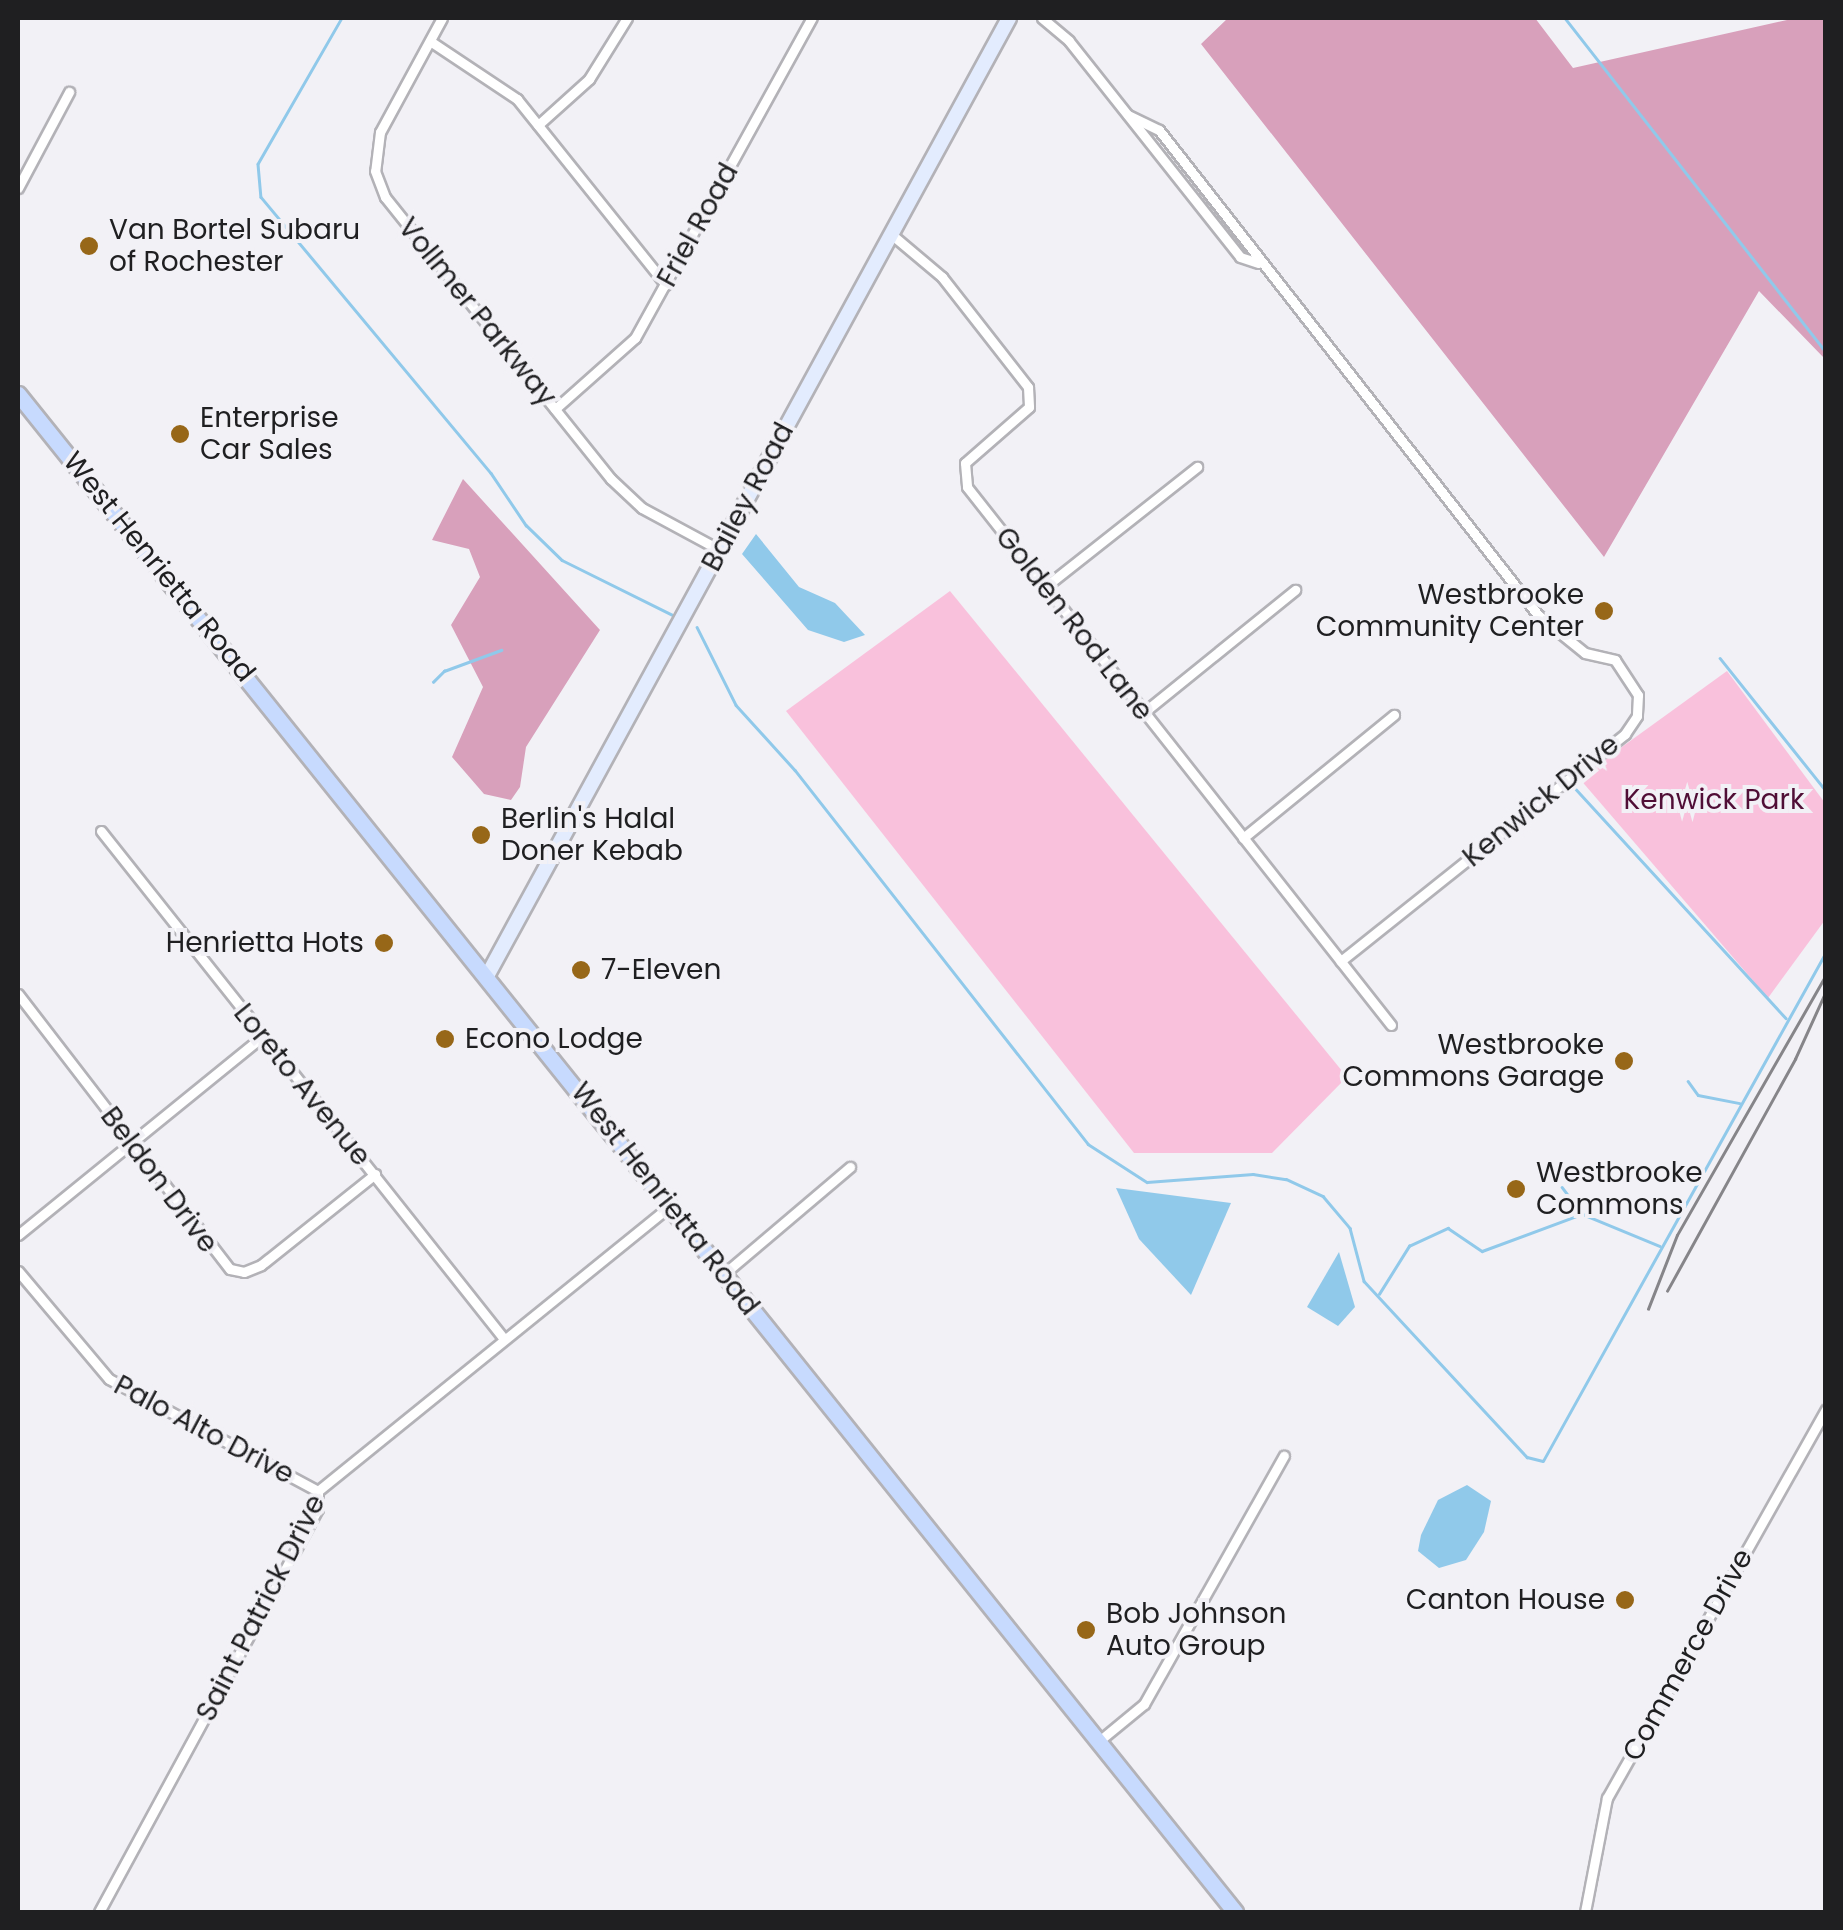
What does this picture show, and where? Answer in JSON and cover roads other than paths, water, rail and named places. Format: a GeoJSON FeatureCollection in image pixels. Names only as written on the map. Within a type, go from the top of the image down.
{"type":"FeatureCollection","features":[{"type":"Feature","properties":{"kind":"main road","name":"West Henrietta Road"},"geometry":{"type":"LineString","coordinates":[[18,394],[672,1204],[1235,1912]]}},
{"type":"Feature","properties":{"kind":"street","name":"Vollmer Parkway"},"geometry":{"type":"LineString","coordinates":[[442,18],[380,132],[379,184],[628,496],[720,550]]}},
{"type":"Feature","properties":{"kind":"street"},"geometry":{"type":"LineString","coordinates":[[538,124],[589,79],[627,18]]}},
{"type":"Feature","properties":{"kind":"street","name":"Friel Road"},"geometry":{"type":"LineString","coordinates":[[555,409],[622,354],[666,284],[812,18]]}},
{"type":"Feature","properties":{"kind":"street","name":"Bailey Road"},"geometry":{"type":"LineString","coordinates":[[487,976],[1009,18]]}},
{"type":"Feature","properties":{"kind":"street","name":"Kenwick Drive"},"geometry":{"type":"LineString","coordinates":[[1042,18],[1128,115],[1240,258],[1258,263]]}},
{"type":"Feature","properties":{"kind":"street"},"geometry":{"type":"LineString","coordinates":[[430,41],[489,75],[538,124],[666,284]]}},
{"type":"Feature","properties":{"kind":"street"},"geometry":{"type":"LineString","coordinates":[[18,188],[69,92]]}},
{"type":"Feature","properties":{"kind":"street","name":"Kenwick Drive"},"geometry":{"type":"LineString","coordinates":[[1128,115],[1159,130],[1254,248],[1258,263],[1538,615],[1585,653],[1615,660],[1638,695],[1637,716],[1625,734],[1342,961]]}},
{"type":"Feature","properties":{"kind":"street","name":"Golden Rod Lane"},"geometry":{"type":"LineString","coordinates":[[890,234],[942,277],[1028,388],[1029,407],[975,450],[962,473],[1143,712],[1391,1024]]}},
{"type":"Feature","properties":{"kind":"street"},"geometry":{"type":"LineString","coordinates":[[1046,587],[1197,467]]}},
{"type":"Feature","properties":{"kind":"street"},"geometry":{"type":"LineString","coordinates":[[1143,712],[1295,590]]}},
{"type":"Feature","properties":{"kind":"street"},"geometry":{"type":"LineString","coordinates":[[1243,838],[1394,715]]}},
{"type":"Feature","properties":{"kind":"street","name":"Loreto Avenue"},"geometry":{"type":"LineString","coordinates":[[101,832],[504,1338]]}},
{"type":"Feature","properties":{"kind":"street","name":"Beldon Drive"},"geometry":{"type":"LineString","coordinates":[[18,994],[204,1242],[238,1272],[261,1265],[375,1174]]}},
{"type":"Feature","properties":{"kind":"street"},"geometry":{"type":"LineString","coordinates":[[18,1236],[262,1036]]}},
{"type":"Feature","properties":{"kind":"street"},"geometry":{"type":"LineString","coordinates":[[725,1273],[850,1167]]}},
{"type":"Feature","properties":{"kind":"street","name":"Saint Patrick Drive"},"geometry":{"type":"LineString","coordinates":[[99,1912],[318,1509],[318,1491],[672,1204]]}},
{"type":"Feature","properties":{"kind":"street","name":"Palo Alto Drive"},"geometry":{"type":"LineString","coordinates":[[18,1271],[109,1379],[318,1491]]}},
{"type":"Feature","properties":{"kind":"street","name":"Commerce Drive"},"geometry":{"type":"LineString","coordinates":[[1585,1912],[1606,1798],[1826,1410]]}},
{"type":"Feature","properties":{"kind":"street"},"geometry":{"type":"LineString","coordinates":[[1099,1741],[1144,1704],[1284,1456]]}},
{"type":"Feature","properties":{"kind":"water"},"geometry":{"type":"Polygon","coordinates":[[[756,534],[799,587],[835,603],[865,635],[844,642],[808,630],[742,554],[756,534]]]}},
{"type":"Feature","properties":{"kind":"water"},"geometry":{"type":"Polygon","coordinates":[[[1116,1188],[1231,1203],[1191,1295],[1139,1239],[1116,1188]]]}},
{"type":"Feature","properties":{"kind":"water"},"geometry":{"type":"Polygon","coordinates":[[[1339,1252],[1355,1307],[1338,1326],[1307,1307],[1339,1252]]]}},
{"type":"Feature","properties":{"kind":"water"},"geometry":{"type":"Polygon","coordinates":[[[1467,1485],[1491,1501],[1484,1532],[1466,1560],[1439,1568],[1418,1551],[1421,1535],[1438,1500],[1467,1485]]]}},
{"type":"Feature","properties":{"kind":"waterway"},"geometry":{"type":"LineString","coordinates":[[342,18],[258,164],[261,197],[491,473],[526,525],[562,560],[673,615]]}},
{"type":"Feature","properties":{"kind":"waterway"},"geometry":{"type":"LineString","coordinates":[[1565,18],[1826,352]]}},
{"type":"Feature","properties":{"kind":"waterway"},"geometry":{"type":"LineString","coordinates":[[697,627],[736,705],[795,770],[1088,1144],[1147,1182],[1253,1174],[1286,1179],[1323,1196],[1350,1228],[1364,1281],[1527,1457],[1543,1461],[1826,952]]}},
{"type":"Feature","properties":{"kind":"waterway"},"geometry":{"type":"LineString","coordinates":[[433,682],[444,671],[501,650]]}},
{"type":"Feature","properties":{"kind":"waterway"},"geometry":{"type":"LineString","coordinates":[[1720,658],[1826,791]]}},
{"type":"Feature","properties":{"kind":"waterway"},"geometry":{"type":"LineString","coordinates":[[1575,788],[1786,1018]]}},
{"type":"Feature","properties":{"kind":"waterway"},"geometry":{"type":"LineString","coordinates":[[1688,1081],[1698,1095],[1739,1103]]}},
{"type":"Feature","properties":{"kind":"waterway"},"geometry":{"type":"LineString","coordinates":[[1562,1187],[1582,1214]]}},
{"type":"Feature","properties":{"kind":"waterway"},"geometry":{"type":"LineString","coordinates":[[1379,1294],[1409,1246],[1448,1228],[1482,1251],[1582,1214],[1660,1246]]}},
{"type":"Feature","properties":{"kind":"railway"},"geometry":{"type":"LineString","coordinates":[[1648,1309],[1677,1235],[1826,975]]}},
{"type":"Feature","properties":{"kind":"railway"},"geometry":{"type":"LineString","coordinates":[[1667,1291],[1795,1059],[1826,991]]}},
{"type":"Feature","properties":{"kind":"place","name":"Van Bortel Subaru of Rochester"},"geometry":{"type":"Point","coordinates":[89,246]}},
{"type":"Feature","properties":{"kind":"place","name":"Enterprise Car Sales"},"geometry":{"type":"Point","coordinates":[180,434]}},
{"type":"Feature","properties":{"kind":"place","name":"Westbrooke Community Center"},"geometry":{"type":"Point","coordinates":[1604,611]}},
{"type":"Feature","properties":{"kind":"place","name":"Berlin's Halal Doner Kebab"},"geometry":{"type":"Point","coordinates":[481,835]}},
{"type":"Feature","properties":{"kind":"place","name":"Henrietta Hots"},"geometry":{"type":"Point","coordinates":[384,943]}},
{"type":"Feature","properties":{"kind":"place","name":"7-Eleven"},"geometry":{"type":"Point","coordinates":[581,970]}},
{"type":"Feature","properties":{"kind":"place","name":"Econo Lodge"},"geometry":{"type":"Point","coordinates":[445,1039]}},
{"type":"Feature","properties":{"kind":"place","name":"Westbrooke Commons Garage"},"geometry":{"type":"Point","coordinates":[1624,1061]}},
{"type":"Feature","properties":{"kind":"place","name":"Westbrooke Commons"},"geometry":{"type":"Point","coordinates":[1516,1189]}},
{"type":"Feature","properties":{"kind":"place","name":"Canton House"},"geometry":{"type":"Point","coordinates":[1625,1600]}},
{"type":"Feature","properties":{"kind":"place","name":"Bob Johnson Auto Group"},"geometry":{"type":"Point","coordinates":[1086,1630]}},
{"type":"Feature","properties":{"kind":"park label","name":"Kenwick Park"},"geometry":{"type":"Point","coordinates":[1714,800]}}]}
